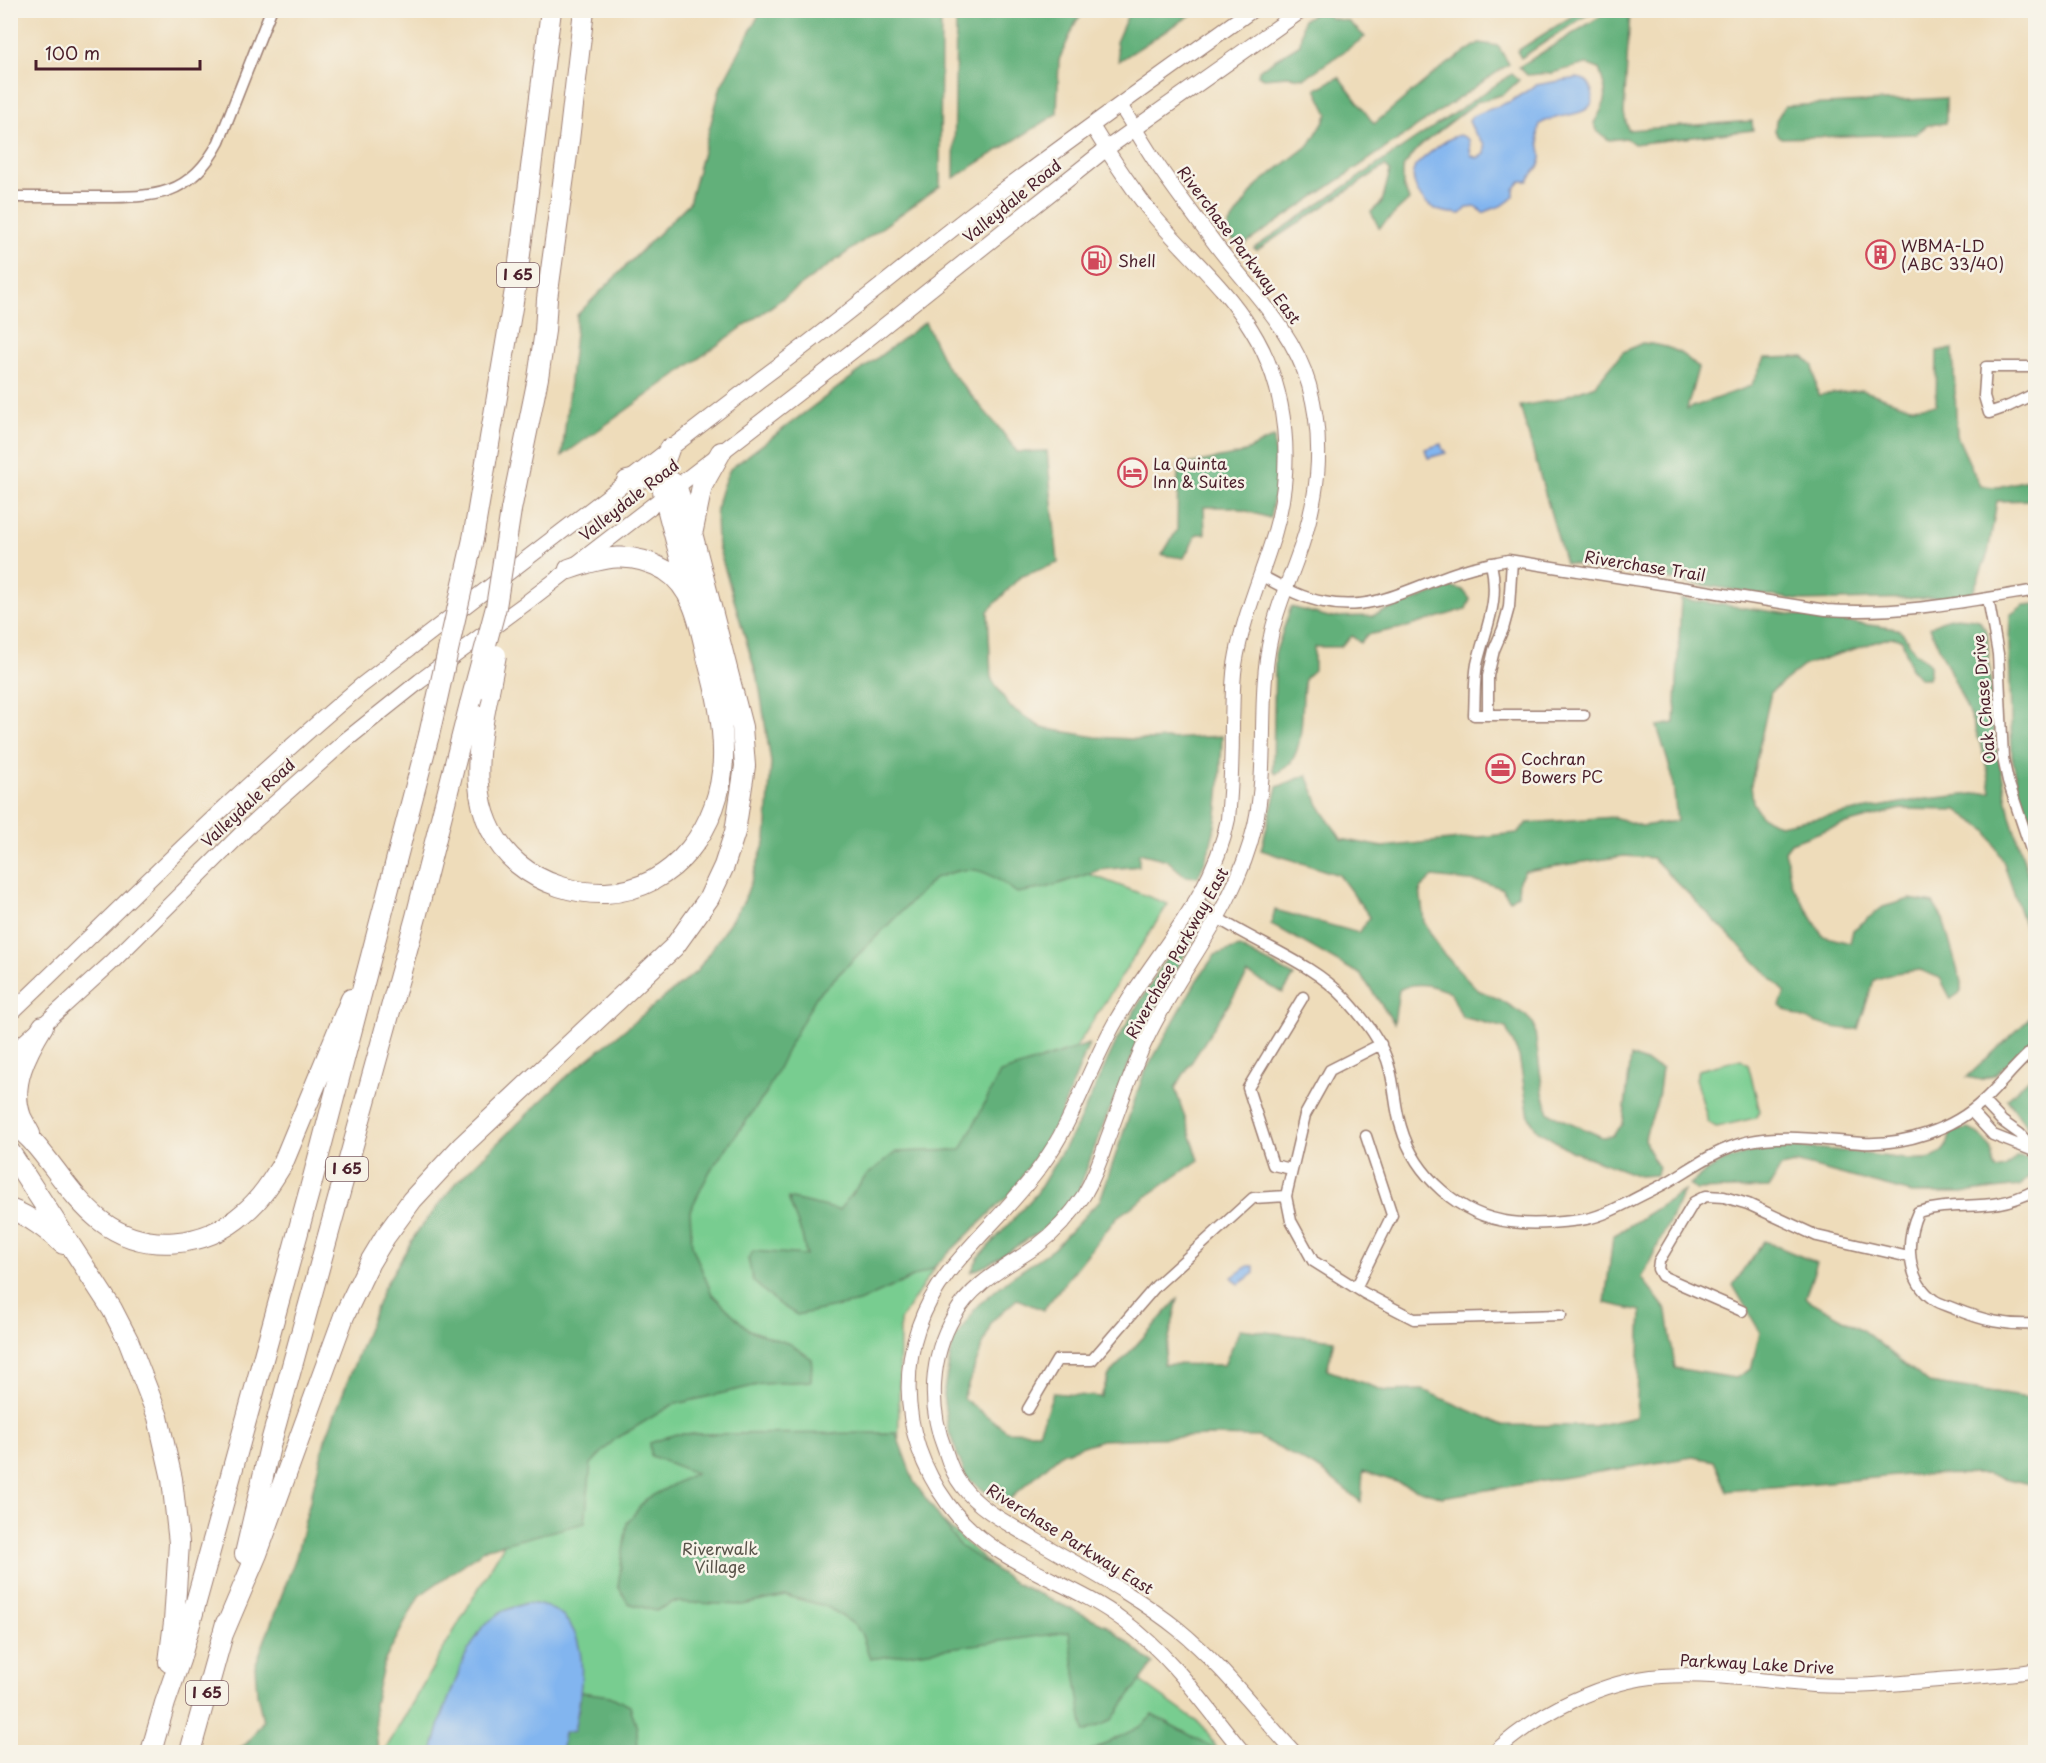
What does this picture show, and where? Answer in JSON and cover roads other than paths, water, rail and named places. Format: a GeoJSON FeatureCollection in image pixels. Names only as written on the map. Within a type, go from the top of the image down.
{"type":"FeatureCollection","features":[{"type":"Feature","properties":{"kind":"highway","name":"I 65"},"geometry":{"type":"LineString","coordinates":[[151,1752],[180,1660],[314,1174],[429,735],[473,539],[517,278],[551,10]]}},
{"type":"Feature","properties":{"kind":"highway","name":"I 65"},"geometry":{"type":"LineString","coordinates":[[190,1752],[247,1548],[272,1442],[416,917],[479,701],[511,510],[538,378],[584,10]]}},
{"type":"Feature","properties":{"kind":"highway"},"geometry":{"type":"LineString","coordinates":[[479,701],[477,776],[481,801],[487,820],[496,836],[516,862],[542,879],[580,892],[615,892],[631,889],[660,876],[688,853],[704,830],[716,799],[723,762],[718,702],[691,598],[667,485],[669,449]]}},
{"type":"Feature","properties":{"kind":"highway"},"geometry":{"type":"LineString","coordinates":[[692,533],[702,486],[721,452]]}},
{"type":"Feature","properties":{"kind":"highway"},"geometry":{"type":"LineString","coordinates":[[627,482],[667,485]]}},
{"type":"Feature","properties":{"kind":"highway"},"geometry":{"type":"LineString","coordinates":[[223,1634],[257,1554],[344,1316],[357,1286],[385,1237],[412,1200],[462,1146],[674,947],[709,898],[724,866],[735,832],[745,766],[742,727],[692,533],[667,485]]}},
{"type":"Feature","properties":{"kind":"highway"},"geometry":{"type":"LineString","coordinates":[[569,569],[599,558],[638,559],[671,575],[691,598]]}},
{"type":"Feature","properties":{"kind":"highway"},"geometry":{"type":"LineString","coordinates":[[10,1119],[33,1142],[84,1205],[117,1232],[138,1240],[174,1243],[210,1235],[228,1226],[257,1200],[283,1163],[338,1026],[369,965]]}},
{"type":"Feature","properties":{"kind":"highway"},"geometry":{"type":"LineString","coordinates":[[33,1142],[20,1115],[19,1077],[23,1061],[43,1026]]}},
{"type":"Feature","properties":{"kind":"highway"},"geometry":{"type":"LineString","coordinates":[[10,1152],[112,1309],[128,1340],[153,1400],[167,1451],[176,1509],[179,1564],[165,1703]]}},
{"type":"Feature","properties":{"kind":"highway"},"geometry":{"type":"LineString","coordinates":[[10,1209],[46,1229],[74,1251]]}},
{"type":"Feature","properties":{"kind":"main road","name":"Valleydale Road"},"geometry":{"type":"LineString","coordinates":[[10,1014],[212,820],[326,715],[808,344],[973,213],[1252,10]]}},
{"type":"Feature","properties":{"kind":"main road","name":"Valleydale Road"},"geometry":{"type":"LineString","coordinates":[[10,1055],[110,964],[246,829],[311,770],[420,681],[569,569],[667,485],[721,452],[867,339],[1106,149],[1302,10]]}},
{"type":"Feature","properties":{"kind":"street"},"geometry":{"type":"LineString","coordinates":[[10,196],[134,198],[156,195],[185,183],[197,174],[212,156],[272,10]]}},
{"type":"Feature","properties":{"kind":"street","name":"Riverchase Parkway East"},"geometry":{"type":"LineString","coordinates":[[1120,105],[1179,195],[1218,248],[1280,324],[1305,373],[1318,429],[1318,473],[1310,522],[1275,616],[1268,646],[1262,781],[1257,815],[1241,872],[1218,918],[1148,1035],[1090,1184],[1077,1206],[1064,1223],[1047,1239],[991,1275],[956,1311],[944,1337],[936,1366],[933,1398],[935,1420],[953,1471],[975,1500],[1005,1522],[1129,1595],[1179,1630],[1224,1673],[1294,1752]]}},
{"type":"Feature","properties":{"kind":"street","name":"Riverchase Parkway East"},"geometry":{"type":"LineString","coordinates":[[1092,126],[1154,216],[1238,309],[1252,330],[1271,370],[1283,419],[1286,463],[1284,489],[1279,518],[1245,620],[1235,665],[1230,801],[1224,839],[1207,883],[1121,1012],[1102,1046],[1062,1131],[1042,1166],[950,1270],[934,1294],[919,1323],[913,1346],[909,1370],[908,1401],[910,1415],[927,1467],[946,1501],[965,1525],[1001,1554],[1094,1602],[1136,1630],[1175,1668],[1243,1752]]}},
{"type":"Feature","properties":{"kind":"street"},"geometry":{"type":"LineString","coordinates":[[2036,368],[1986,367],[1984,396],[1989,413],[2036,393]]}},
{"type":"Feature","properties":{"kind":"street"},"geometry":{"type":"LineString","coordinates":[[1488,716],[1488,676],[1491,659],[1507,618],[1512,561]]}},
{"type":"Feature","properties":{"kind":"street","name":"Riverchase Trail"},"geometry":{"type":"LineString","coordinates":[[1260,575],[1285,589],[1324,603],[1336,604],[1366,603],[1389,598],[1467,569],[1512,561],[1826,610],[1862,613],[1886,612],[2036,590]]}},
{"type":"Feature","properties":{"kind":"street"},"geometry":{"type":"LineString","coordinates":[[1491,563],[1495,593],[1493,609],[1477,665],[1474,715],[1584,715]]}},
{"type":"Feature","properties":{"kind":"street","name":"Oak Chase Drive"},"geometry":{"type":"LineString","coordinates":[[1988,598],[1998,654],[2003,758],[2008,781],[2036,865]]}},
{"type":"Feature","properties":{"kind":"street"},"geometry":{"type":"LineString","coordinates":[[1197,900],[1218,918],[1326,981],[1345,998],[1381,1044],[1390,1066],[1400,1127],[1412,1155],[1425,1174],[1455,1200],[1471,1210],[1511,1222],[1546,1223],[1581,1220],[1596,1216],[1669,1182],[1710,1156],[1752,1141],[1788,1136],[1860,1143],[1913,1138],[1947,1125],[1971,1111],[2036,1047]]}},
{"type":"Feature","properties":{"kind":"street"},"geometry":{"type":"LineString","coordinates":[[1292,1169],[1273,1164],[1248,1088],[1303,997]]}},
{"type":"Feature","properties":{"kind":"street"},"geometry":{"type":"LineString","coordinates":[[1381,1044],[1330,1071],[1305,1115],[1286,1196],[1291,1221],[1313,1261],[1356,1288],[1414,1319],[1561,1315]]}},
{"type":"Feature","properties":{"kind":"street"},"geometry":{"type":"LineString","coordinates":[[1983,1101],[2002,1121],[2020,1134],[2035,1151]]}},
{"type":"Feature","properties":{"kind":"street"},"geometry":{"type":"LineString","coordinates":[[1971,1111],[1993,1135],[2035,1151]]}},
{"type":"Feature","properties":{"kind":"street"},"geometry":{"type":"LineString","coordinates":[[1356,1288],[1392,1215],[1366,1136]]}},
{"type":"Feature","properties":{"kind":"street"},"geometry":{"type":"LineString","coordinates":[[2036,1190],[1999,1203],[1934,1207],[1918,1212],[1914,1221],[1909,1257],[1912,1270],[1920,1285],[1934,1300],[1982,1320],[2015,1326],[2036,1324]]}},
{"type":"Feature","properties":{"kind":"street"},"geometry":{"type":"LineString","coordinates":[[1028,1409],[1057,1360],[1092,1360],[1156,1286],[1253,1198],[1286,1196]]}},
{"type":"Feature","properties":{"kind":"street"},"geometry":{"type":"LineString","coordinates":[[1742,1311],[1662,1276],[1658,1269],[1659,1261],[1694,1202],[1706,1196],[1724,1197],[1748,1204],[1811,1233],[1842,1243],[1909,1257]]}},
{"type":"Feature","properties":{"kind":"street","name":"Parkway Lake Drive"},"geometry":{"type":"LineString","coordinates":[[1495,1752],[1524,1729],[1564,1705],[1591,1694],[1661,1676],[1729,1676],[1815,1685],[1878,1685],[2036,1670]]}},
{"type":"Feature","properties":{"kind":"water"},"geometry":{"type":"Polygon","coordinates":[[[1577,78],[1586,81],[1590,86],[1593,98],[1590,106],[1577,114],[1540,124],[1538,133],[1540,163],[1528,181],[1521,181],[1514,189],[1514,196],[1507,202],[1483,213],[1477,207],[1467,208],[1461,214],[1437,210],[1421,197],[1415,186],[1415,166],[1440,145],[1458,135],[1469,140],[1471,155],[1477,158],[1485,154],[1485,144],[1469,121],[1472,116],[1511,101],[1536,85],[1577,78]]]}},
{"type":"Feature","properties":{"kind":"water"},"geometry":{"type":"Polygon","coordinates":[[[1441,444],[1446,453],[1428,458],[1425,449],[1441,444]]]}},
{"type":"Feature","properties":{"kind":"water"},"geometry":{"type":"Polygon","coordinates":[[[1248,1266],[1254,1266],[1254,1273],[1239,1284],[1232,1277],[1248,1266]]]}},
{"type":"Feature","properties":{"kind":"water"},"geometry":{"type":"Polygon","coordinates":[[[526,1603],[549,1608],[564,1618],[575,1633],[580,1651],[582,1670],[578,1712],[574,1731],[564,1733],[561,1752],[432,1752],[442,1716],[465,1656],[483,1626],[503,1611],[526,1603]]]}},
{"type":"Feature","properties":{"kind":"place","name":"WBMA-LD (ABC 33/40)"},"geometry":{"type":"Point","coordinates":[1880,255]}},
{"type":"Feature","properties":{"kind":"place","name":"Shell"},"geometry":{"type":"Point","coordinates":[1097,261]}},
{"type":"Feature","properties":{"kind":"place","name":"La Quinta Inn & Suites"},"geometry":{"type":"Point","coordinates":[1132,473]}},
{"type":"Feature","properties":{"kind":"place","name":"Cochran Bowers PC"},"geometry":{"type":"Point","coordinates":[1500,768]}},
{"type":"Feature","properties":{"kind":"park label","name":"Riverwalk Village"},"geometry":{"type":"Point","coordinates":[720,1558]}}]}
